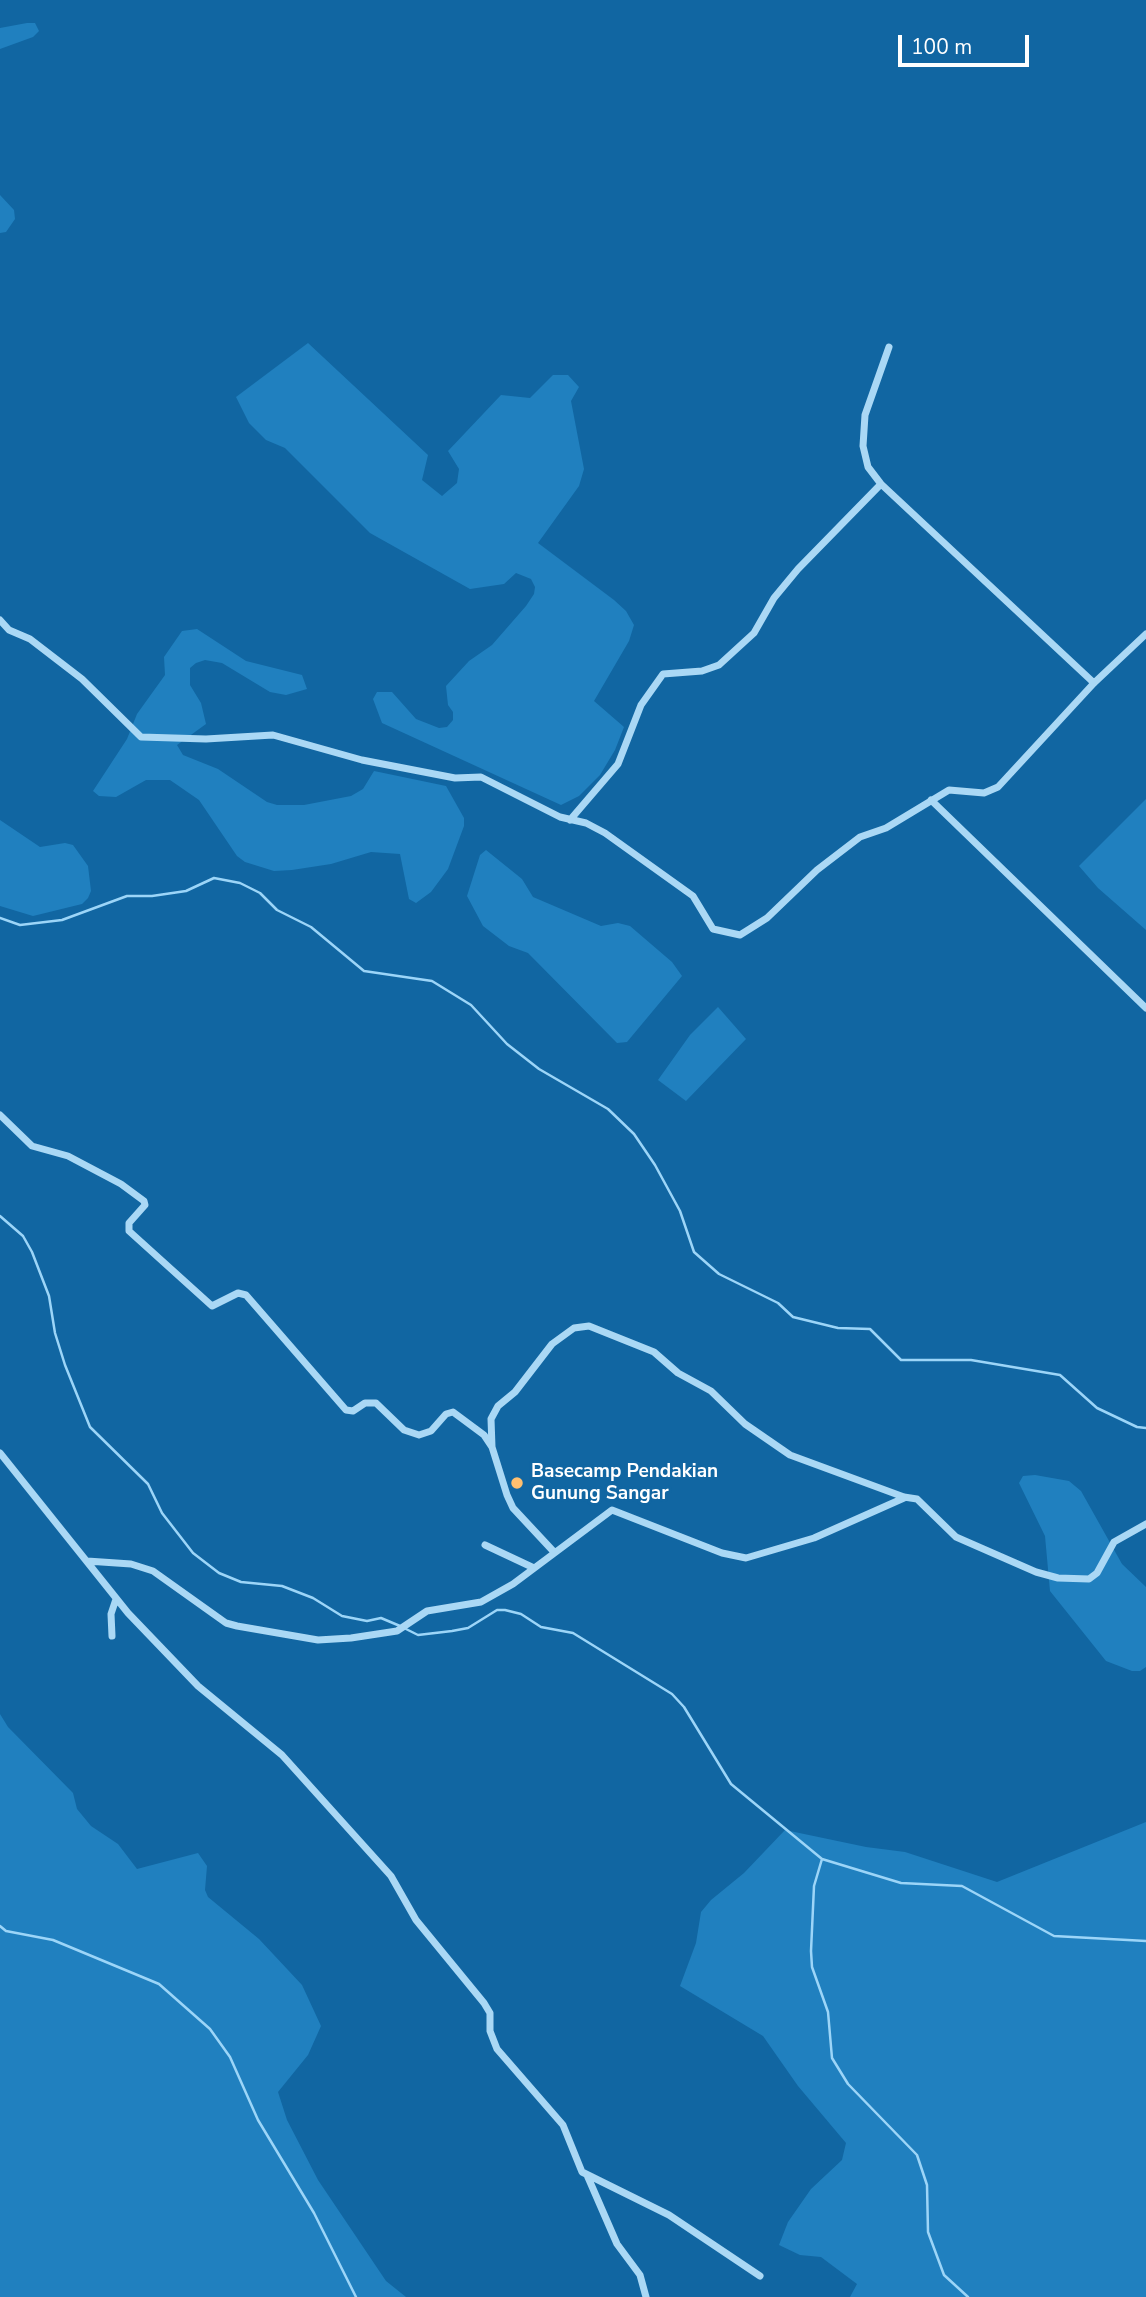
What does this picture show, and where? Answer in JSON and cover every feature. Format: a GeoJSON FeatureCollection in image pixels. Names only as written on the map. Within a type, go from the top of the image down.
{"type":"FeatureCollection","features":[{"type":"Feature","properties":{"kind":"street"},"geometry":{"type":"LineString","coordinates":[[889,347],[865,415],[865,459],[881,484],[1094,683]]}},
{"type":"Feature","properties":{"kind":"street"},"geometry":{"type":"LineString","coordinates":[[570,820],[618,764],[641,705],[663,674],[702,671],[719,665],[754,633],[774,598],[798,569],[881,484]]}},
{"type":"Feature","properties":{"kind":"street"},"geometry":{"type":"LineString","coordinates":[[0,620],[9,630],[30,639],[82,679],[145,738],[206,740],[273,735],[294,738],[362,760],[456,778],[481,777],[570,820],[586,823],[605,833],[694,896],[713,929],[740,935],[767,918],[846,846],[951,790],[984,793],[998,787],[1094,683],[1146,634]]}},
{"type":"Feature","properties":{"kind":"street"},"geometry":{"type":"LineString","coordinates":[[931,800],[1146,1008]]}},
{"type":"Feature","properties":{"kind":"street"},"geometry":{"type":"LineString","coordinates":[[0,1115],[32,1146],[68,1156],[121,1184],[144,1202],[144,1207],[129,1223],[129,1231],[212,1306],[237,1293],[246,1295],[346,1410],[353,1411],[365,1403],[376,1403],[404,1430],[419,1435],[431,1431],[446,1414],[453,1412],[484,1435],[492,1447],[513,1508],[554,1552]]}},
{"type":"Feature","properties":{"kind":"street"},"geometry":{"type":"LineString","coordinates":[[492,1447],[491,1419],[498,1406],[515,1392],[552,1344],[574,1328],[589,1326],[654,1352],[678,1373],[711,1391],[760,1435],[800,1461],[904,1497],[914,1497],[925,1503],[961,1540],[1036,1572],[1071,1580],[1094,1576],[1114,1542],[1146,1524]]}},
{"type":"Feature","properties":{"kind":"street"},"geometry":{"type":"LineString","coordinates":[[0,1453],[116,1599],[198,1686],[282,1755],[391,1876],[416,1920],[484,2003],[490,2013],[490,2031],[497,2049],[563,2125],[578,2168],[587,2175],[621,2188],[641,2203],[669,2215],[760,2276]]}},
{"type":"Feature","properties":{"kind":"street"},"geometry":{"type":"LineString","coordinates":[[87,1561],[131,1564],[153,1571],[226,1623],[318,1640],[397,1631],[427,1611],[481,1602],[534,1568],[608,1511],[615,1510],[735,1558],[755,1557],[814,1538],[904,1497]]}},
{"type":"Feature","properties":{"kind":"street"},"geometry":{"type":"LineString","coordinates":[[485,1545],[534,1568]]}},
{"type":"Feature","properties":{"kind":"street"},"geometry":{"type":"LineString","coordinates":[[112,1636],[111,1614],[116,1599]]}},
{"type":"Feature","properties":{"kind":"street"},"geometry":{"type":"LineString","coordinates":[[587,2175],[617,2244],[640,2275],[646,2297]]}},
{"type":"Feature","properties":{"kind":"shaded area"},"geometry":{"type":"Polygon","coordinates":[[[35,23],[39,31],[33,37],[0,49],[0,28],[35,23]]]}},
{"type":"Feature","properties":{"kind":"shaded area"},"geometry":{"type":"Polygon","coordinates":[[[0,195],[14,210],[15,219],[6,232],[0,233],[0,195]]]}},
{"type":"Feature","properties":{"kind":"shaded area"},"geometry":{"type":"Polygon","coordinates":[[[308,343],[428,455],[422,480],[442,496],[457,483],[459,469],[448,451],[501,395],[530,398],[553,375],[568,375],[579,387],[571,401],[584,469],[579,486],[538,543],[614,600],[626,611],[634,625],[629,641],[594,701],[624,727],[615,750],[600,775],[579,796],[561,805],[382,723],[373,699],[377,692],[392,692],[416,719],[439,728],[447,727],[453,720],[453,712],[448,705],[446,686],[469,661],[492,645],[526,606],[535,587],[531,579],[516,573],[504,584],[470,589],[370,533],[285,448],[266,440],[249,423],[236,397],[308,343]]]}},
{"type":"Feature","properties":{"kind":"shaded area"},"geometry":{"type":"Polygon","coordinates":[[[197,629],[246,661],[302,675],[307,689],[286,695],[270,692],[222,663],[205,660],[196,663],[190,668],[190,685],[201,703],[206,724],[177,745],[183,755],[218,769],[267,802],[277,805],[304,805],[351,796],[363,789],[374,771],[446,786],[464,818],[464,826],[448,869],[431,892],[416,903],[409,899],[400,854],[371,852],[331,864],[274,871],[245,862],[237,856],[199,800],[170,780],[146,780],[116,797],[99,796],[93,791],[127,739],[137,714],[165,675],[164,657],[182,631],[197,629]]]}},
{"type":"Feature","properties":{"kind":"shaded area"},"geometry":{"type":"Polygon","coordinates":[[[1146,799],[1146,930],[1098,888],[1079,866],[1146,799]]]}},
{"type":"Feature","properties":{"kind":"shaded area"},"geometry":{"type":"Polygon","coordinates":[[[0,820],[40,847],[65,843],[73,845],[88,866],[91,891],[88,898],[82,904],[33,916],[0,906],[0,820]]]}},
{"type":"Feature","properties":{"kind":"shaded area"},"geometry":{"type":"Polygon","coordinates":[[[486,850],[522,879],[533,897],[601,926],[618,923],[630,926],[672,962],[682,976],[627,1042],[617,1043],[528,953],[509,946],[483,926],[467,896],[480,855],[486,850]]]}},
{"type":"Feature","properties":{"kind":"shaded area"},"geometry":{"type":"Polygon","coordinates":[[[718,1007],[746,1039],[686,1101],[658,1080],[690,1035],[718,1007]]]}},
{"type":"Feature","properties":{"kind":"shaded area"},"geometry":{"type":"Polygon","coordinates":[[[1035,1475],[1069,1481],[1081,1491],[1122,1564],[1146,1587],[1146,1667],[1140,1671],[1132,1671],[1106,1661],[1050,1591],[1045,1536],[1019,1483],[1023,1476],[1035,1475]]]}},
{"type":"Feature","properties":{"kind":"shaded area"},"geometry":{"type":"Polygon","coordinates":[[[0,1714],[8,1727],[73,1793],[77,1809],[91,1826],[118,1844],[137,1869],[198,1853],[207,1866],[205,1890],[208,1897],[259,1939],[302,1985],[321,2026],[308,2055],[278,2092],[287,2120],[318,2180],[386,2281],[406,2297],[0,2297],[0,1714]]]}},
{"type":"Feature","properties":{"kind":"shaded area"},"geometry":{"type":"Polygon","coordinates":[[[1146,1822],[1146,2297],[850,2297],[857,2284],[821,2257],[800,2255],[779,2245],[788,2222],[811,2189],[842,2160],[846,2143],[798,2086],[763,2036],[680,1986],[696,1943],[701,1912],[711,1900],[744,1873],[785,1830],[866,1847],[905,1852],[997,1882],[1146,1822]]]}},
{"type":"Feature","properties":{"kind":"waterway"},"geometry":{"type":"LineString","coordinates":[[0,918],[20,925],[62,920],[127,896],[152,896],[186,891],[214,878],[240,883],[260,893],[277,910],[311,927],[364,971],[432,981],[471,1005],[507,1044],[539,1069],[608,1109],[634,1134],[655,1165],[680,1211],[694,1252],[719,1274],[778,1303],[793,1317],[838,1328],[870,1329],[901,1360],[971,1360],[1060,1375],[1097,1408],[1137,1427],[1146,1428]]}},
{"type":"Feature","properties":{"kind":"waterway"},"geometry":{"type":"LineString","coordinates":[[0,1216],[23,1236],[32,1252],[49,1296],[55,1333],[65,1365],[90,1427],[148,1484],[162,1513],[193,1553],[219,1573],[241,1582],[282,1586],[313,1598],[342,1616],[367,1621],[381,1618],[400,1626]]}},
{"type":"Feature","properties":{"kind":"waterway"},"geometry":{"type":"LineString","coordinates":[[406,1629],[418,1635],[468,1628],[497,1610],[505,1610],[521,1614],[541,1627],[573,1633],[672,1694],[684,1707],[731,1784],[822,1859],[814,1886],[811,1951],[812,1967],[828,2012],[832,2058],[848,2084],[917,2155],[927,2185],[928,2232],[944,2275],[968,2297]]}},
{"type":"Feature","properties":{"kind":"waterway"},"geometry":{"type":"LineString","coordinates":[[822,1859],[901,1883],[962,1886],[1054,1936],[1146,1941]]}},
{"type":"Feature","properties":{"kind":"waterway"},"geometry":{"type":"LineString","coordinates":[[0,1926],[6,1931],[53,1940],[159,1984],[210,2029],[230,2057],[258,2120],[314,2213],[356,2297]]}},
{"type":"Feature","properties":{"kind":"place","name":"Basecamp Pendakian Gunung Sangar"},"geometry":{"type":"Point","coordinates":[517,1483]}}]}
